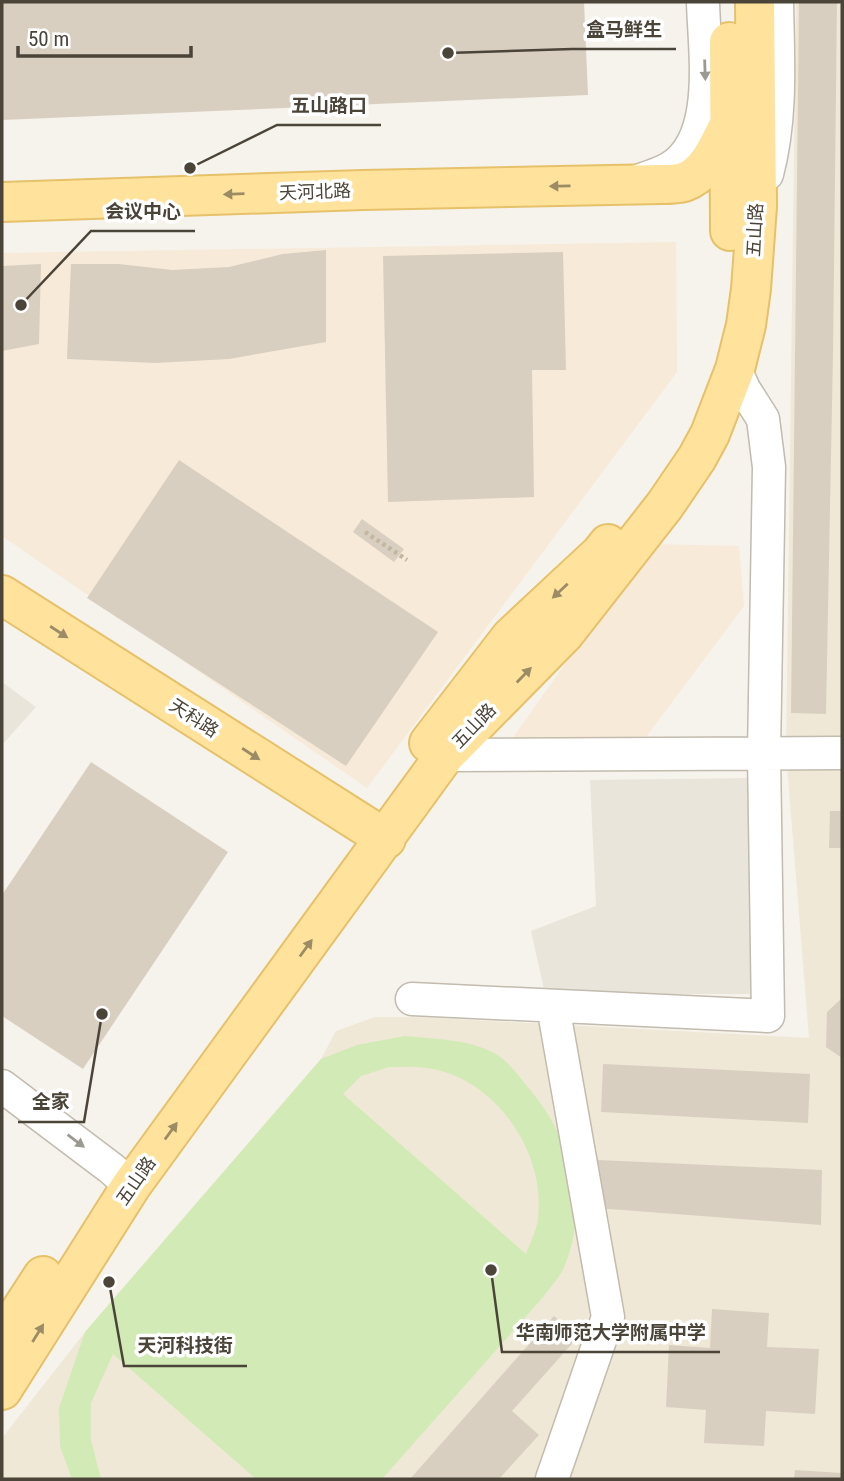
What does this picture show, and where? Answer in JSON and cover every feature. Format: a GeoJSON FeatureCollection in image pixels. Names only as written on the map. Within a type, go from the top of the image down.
{"type":"FeatureCollection","features":[{"type":"Feature","properties":{"kind":"main road","name":"五山路"},"geometry":{"type":"LineString","coordinates":[[375,833],[445,755],[564,634],[683,481],[710,435],[735,369],[746,326],[751,289],[757,206],[742,18]]}},
{"type":"Feature","properties":{"kind":"main road","name":"五山路"},"geometry":{"type":"LineString","coordinates":[[2,1339],[375,833],[511,637],[600,554],[652,483],[680,438],[709,373],[726,303],[730,255],[729,124],[742,18]]}},
{"type":"Feature","properties":{"kind":"main road","name":"天河北路"},"geometry":{"type":"LineString","coordinates":[[2,202],[684,182],[700,173],[729,124]]}},
{"type":"Feature","properties":{"kind":"main road","name":"天科路"},"geometry":{"type":"LineString","coordinates":[[2,595],[375,833]]}},
{"type":"Feature","properties":{"kind":"main road","name":"五山路"},"geometry":{"type":"LineString","coordinates":[[2,1390],[121,1177]]}},
{"type":"Feature","properties":{"kind":"street"},"geometry":{"type":"LineString","coordinates":[[628,185],[670,168],[685,155],[696,138],[702,118],[705,88],[703,2]]}},
{"type":"Feature","properties":{"kind":"street"},"geometry":{"type":"LineString","coordinates":[[757,206],[773,152],[776,128],[779,93],[777,2]]}},
{"type":"Feature","properties":{"kind":"street"},"geometry":{"type":"LineString","coordinates":[[412,999],[768,1016],[764,754],[769,467],[763,419],[735,369]]}},
{"type":"Feature","properties":{"kind":"street"},"geometry":{"type":"LineString","coordinates":[[445,755],[842,753]]}},
{"type":"Feature","properties":{"kind":"street"},"geometry":{"type":"LineString","coordinates":[[552,1479],[608,1317],[553,1006]]}},
{"type":"Feature","properties":{"kind":"street"},"geometry":{"type":"LineString","coordinates":[[2,1086],[121,1177]]}},
{"type":"Feature","properties":{"kind":"path"},"geometry":{"type":"LineString","coordinates":[[365,531],[407,561]]}},
{"type":"Feature","properties":{"kind":"shaded area"},"geometry":{"type":"Polygon","coordinates":[[[796,2],[842,2],[842,1479],[2,1479],[2,1438],[85,1332],[321,1059],[336,1031],[375,1017],[414,1017],[809,1038],[786,753],[796,2]]]}},
{"type":"Feature","properties":{"kind":"shaded area"},"geometry":{"type":"Polygon","coordinates":[[[676,242],[677,372],[367,788],[2,536],[2,253],[676,242]]]}},
{"type":"Feature","properties":{"kind":"shaded area"},"geometry":{"type":"Polygon","coordinates":[[[650,544],[739,546],[744,606],[640,745],[507,746],[650,544]]]}},
{"type":"Feature","properties":{"kind":"shaded area"},"geometry":{"type":"Polygon","coordinates":[[[2,682],[36,707],[2,745],[2,682]]]}},
{"type":"Feature","properties":{"kind":"shaded area"},"geometry":{"type":"Polygon","coordinates":[[[753,778],[750,994],[545,994],[531,931],[596,906],[590,780],[753,778]]]}},
{"type":"Feature","properties":{"kind":"green space"},"geometry":{"type":"Polygon","coordinates":[[[405,1036],[451,1040],[484,1048],[505,1060],[514,1070],[557,1130],[572,1174],[576,1219],[565,1265],[558,1277],[382,1479],[256,1479],[113,1354],[91,1403],[91,1440],[101,1479],[72,1479],[60,1446],[59,1408],[85,1332],[321,1059],[357,1045],[405,1036]],[[389,1067],[361,1076],[343,1094],[526,1254],[537,1223],[538,1193],[524,1143],[511,1121],[494,1102],[474,1086],[451,1074],[422,1067],[389,1067]]]}},
{"type":"Feature","properties":{"kind":"building"},"geometry":{"type":"Polygon","coordinates":[[[2,2],[584,2],[588,95],[2,120],[2,2]]]}},
{"type":"Feature","properties":{"kind":"building"},"geometry":{"type":"Polygon","coordinates":[[[799,2],[837,2],[826,714],[791,713],[799,2]]]}},
{"type":"Feature","properties":{"kind":"building"},"geometry":{"type":"Polygon","coordinates":[[[326,250],[326,342],[229,359],[155,363],[67,359],[71,264],[119,264],[172,270],[229,267],[283,254],[326,250]]]}},
{"type":"Feature","properties":{"kind":"building"},"geometry":{"type":"Polygon","coordinates":[[[563,252],[566,370],[532,370],[534,497],[388,502],[383,256],[563,252]]]}},
{"type":"Feature","properties":{"kind":"building"},"geometry":{"type":"Polygon","coordinates":[[[41,264],[39,344],[2,351],[2,266],[41,264]]]}},
{"type":"Feature","properties":{"kind":"building"},"geometry":{"type":"Polygon","coordinates":[[[179,460],[438,632],[346,766],[87,598],[179,460]]]}},
{"type":"Feature","properties":{"kind":"building"},"geometry":{"type":"Polygon","coordinates":[[[362,519],[404,549],[394,562],[353,532],[362,519]]]}},
{"type":"Feature","properties":{"kind":"building"},"geometry":{"type":"Polygon","coordinates":[[[91,762],[228,852],[83,1069],[2,1016],[2,895],[91,762]]]}},
{"type":"Feature","properties":{"kind":"building"},"geometry":{"type":"Polygon","coordinates":[[[830,811],[842,811],[842,848],[829,848],[830,811]]]}},
{"type":"Feature","properties":{"kind":"building"},"geometry":{"type":"Polygon","coordinates":[[[842,998],[842,1058],[826,1047],[827,1012],[842,998]]]}},
{"type":"Feature","properties":{"kind":"building"},"geometry":{"type":"Polygon","coordinates":[[[603,1064],[810,1074],[808,1123],[601,1112],[603,1064]]]}},
{"type":"Feature","properties":{"kind":"building"},"geometry":{"type":"Polygon","coordinates":[[[598,1160],[822,1170],[821,1225],[596,1208],[598,1160]]]}},
{"type":"Feature","properties":{"kind":"building"},"geometry":{"type":"Polygon","coordinates":[[[712,1309],[769,1313],[767,1347],[819,1349],[815,1414],[766,1411],[764,1446],[704,1443],[706,1410],[666,1407],[669,1345],[710,1348],[712,1309]]]}},
{"type":"Feature","properties":{"kind":"building"},"geometry":{"type":"Polygon","coordinates":[[[554,1316],[578,1337],[512,1411],[539,1435],[499,1479],[410,1479],[554,1316]]]}},
{"type":"Feature","properties":{"kind":"building"},"geometry":{"type":"Polygon","coordinates":[[[795,1470],[842,1473],[842,1479],[794,1479],[795,1470]]]}},
{"type":"Feature","properties":{"kind":"place","name":"盒马鲜生"},"geometry":{"type":"Point","coordinates":[448,53]}},
{"type":"Feature","properties":{"kind":"place","name":"五山路口"},"geometry":{"type":"Point","coordinates":[190,168]}},
{"type":"Feature","properties":{"kind":"place","name":"会议中心"},"geometry":{"type":"Point","coordinates":[21,305]}},
{"type":"Feature","properties":{"kind":"place","name":"全家"},"geometry":{"type":"Point","coordinates":[102,1014]}},
{"type":"Feature","properties":{"kind":"place","name":"华南师范大学附属中学"},"geometry":{"type":"Point","coordinates":[491,1270]}},
{"type":"Feature","properties":{"kind":"place","name":"天河科技街"},"geometry":{"type":"Point","coordinates":[109,1282]}}]}
